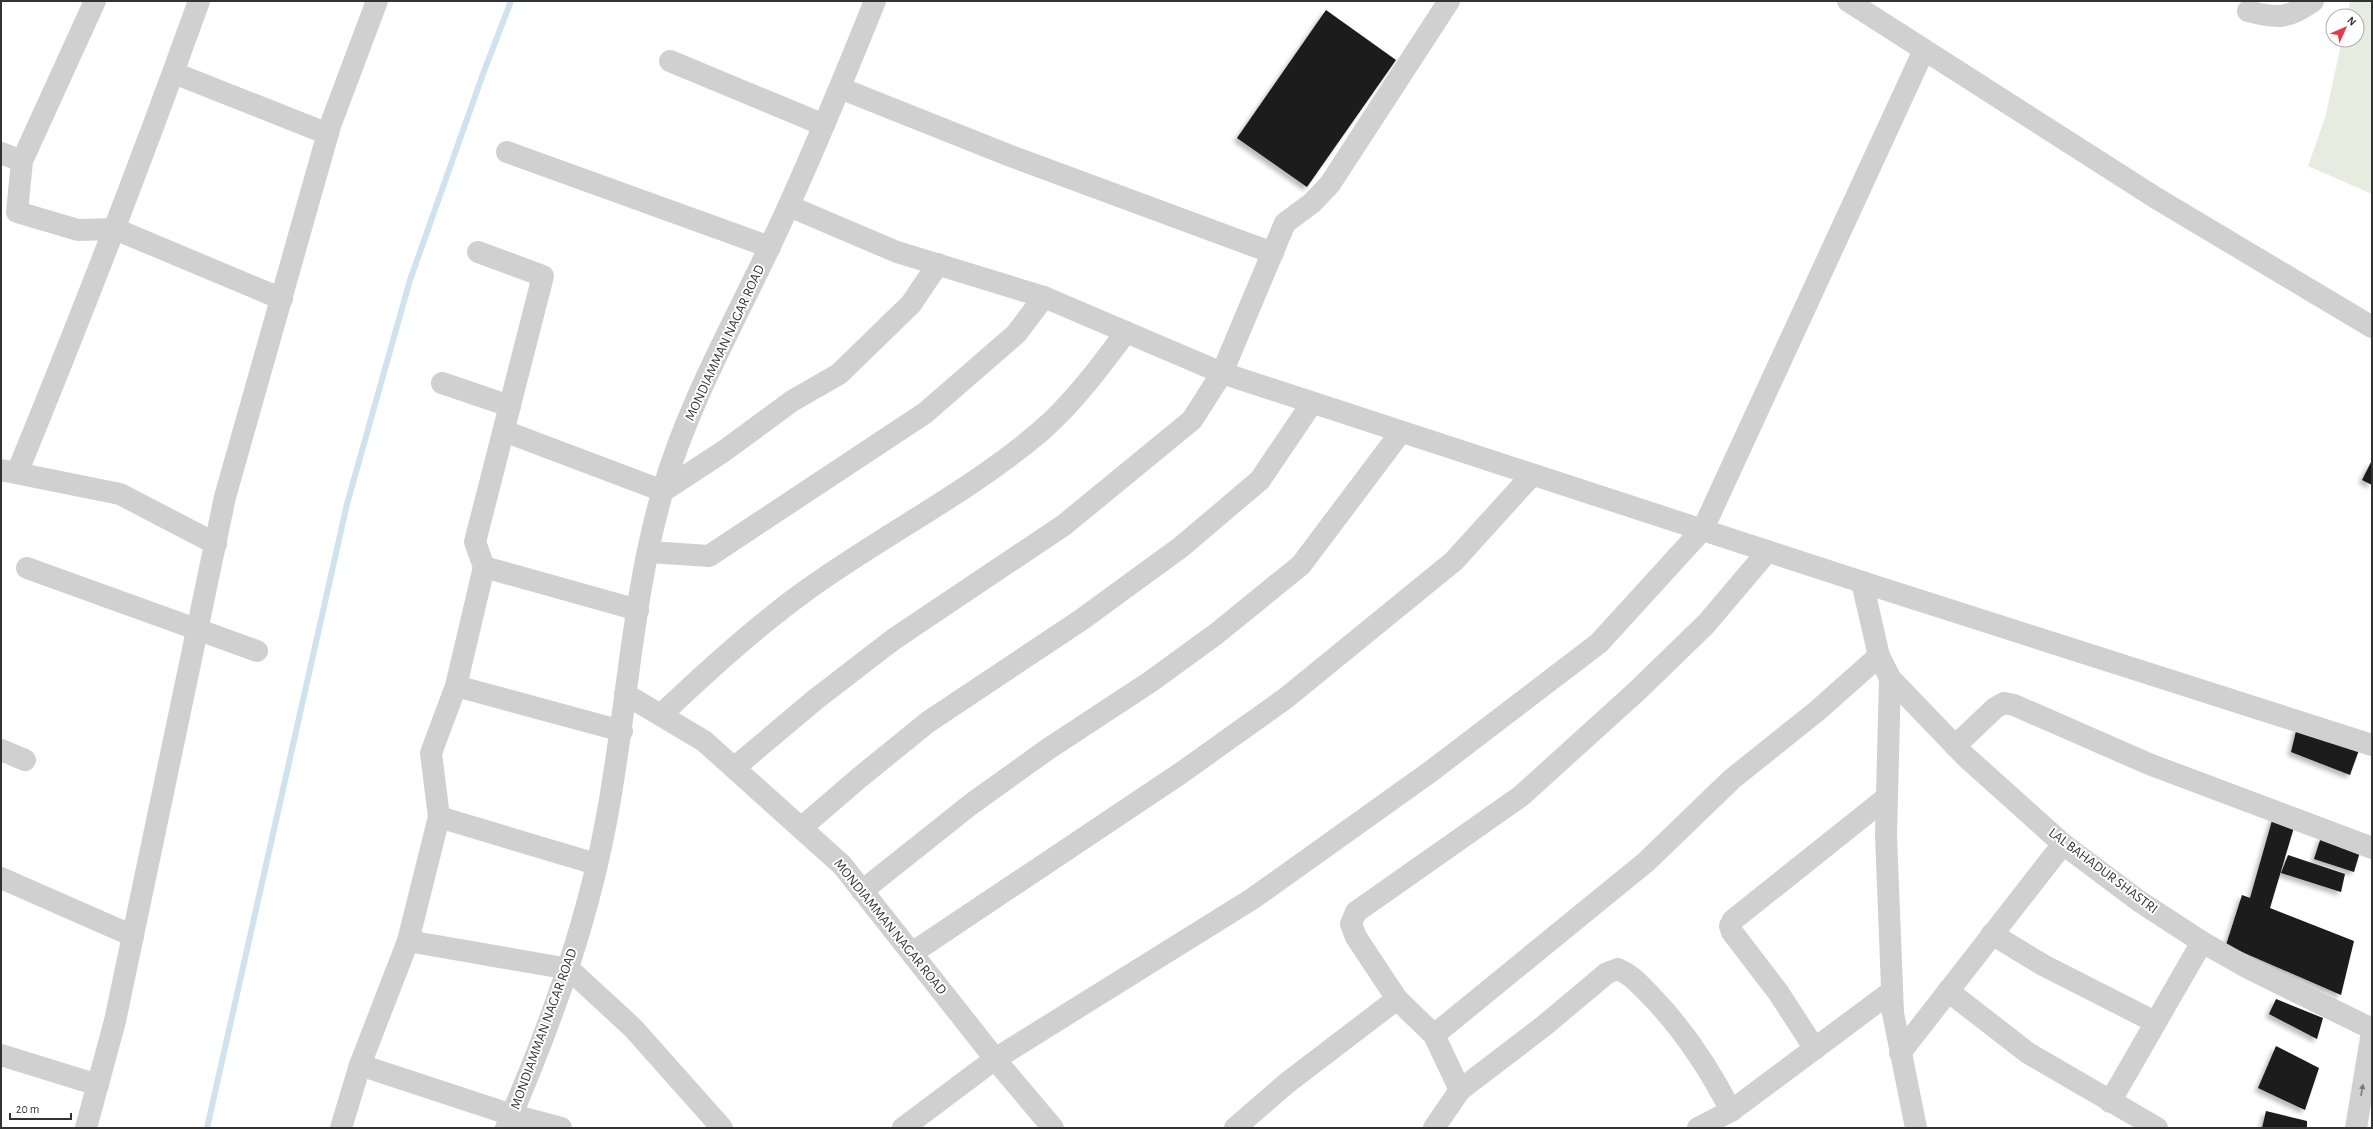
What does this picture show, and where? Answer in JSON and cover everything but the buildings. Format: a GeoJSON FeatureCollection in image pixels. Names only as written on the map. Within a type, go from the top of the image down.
{"type":"FeatureCollection","features":[{"type":"Feature","properties":{"kind":"street"},"geometry":{"type":"LineString","coordinates":[[94,1],[22,162],[17,212],[78,230],[115,230],[282,299]]}},
{"type":"Feature","properties":{"kind":"street"},"geometry":{"type":"LineString","coordinates":[[199,1],[174,73],[115,230],[9,472],[120,494],[216,544]]}},
{"type":"Feature","properties":{"kind":"street"},"geometry":{"type":"LineString","coordinates":[[86,1128],[115,1021],[225,497],[328,134],[377,1]]}},
{"type":"Feature","properties":{"kind":"street","name":"MONDIAMMAN NAGAR ROAD"},"geometry":{"type":"LineString","coordinates":[[509,1121],[569,969],[605,829],[622,731],[625,694],[638,610],[663,491],[692,406],[789,206],[840,88],[875,1]]}},
{"type":"Feature","properties":{"kind":"street"},"geometry":{"type":"LineString","coordinates":[[734,768],[816,699],[894,639],[1076,515],[1192,420],[1222,372],[1285,223],[1312,203],[1330,184],[1449,1]]}},
{"type":"Feature","properties":{"kind":"street"},"geometry":{"type":"LineString","coordinates":[[1848,1],[2156,198],[2372,327]]}},
{"type":"Feature","properties":{"kind":"street"},"geometry":{"type":"LineString","coordinates":[[2248,11],[2265,16],[2289,16],[2313,1]]}},
{"type":"Feature","properties":{"kind":"street"},"geometry":{"type":"LineString","coordinates":[[903,1128],[995,1059],[1252,899],[1430,772],[1599,642],[1703,529],[1924,50]]}},
{"type":"Feature","properties":{"kind":"street"},"geometry":{"type":"LineString","coordinates":[[670,61],[824,125]]}},
{"type":"Feature","properties":{"kind":"street"},"geometry":{"type":"LineString","coordinates":[[174,73],[328,134]]}},
{"type":"Feature","properties":{"kind":"street"},"geometry":{"type":"LineString","coordinates":[[840,88],[1008,155],[1273,253]]}},
{"type":"Feature","properties":{"kind":"street"},"geometry":{"type":"LineString","coordinates":[[507,152],[770,247]]}},
{"type":"Feature","properties":{"kind":"street"},"geometry":{"type":"LineString","coordinates":[[1,153],[22,162]]}},
{"type":"Feature","properties":{"kind":"street"},"geometry":{"type":"LineString","coordinates":[[789,206],[897,252],[1044,297],[1222,372],[1312,403],[1862,582],[2372,745]]}},
{"type":"Feature","properties":{"kind":"street"},"geometry":{"type":"LineString","coordinates":[[341,1128],[360,1065],[408,941],[439,818],[431,753],[456,686],[484,566],[475,542],[543,276],[478,252]]}},
{"type":"Feature","properties":{"kind":"street"},"geometry":{"type":"LineString","coordinates":[[504,431],[663,491],[724,451],[792,401],[839,374],[912,304],[938,264]]}},
{"type":"Feature","properties":{"kind":"street"},"geometry":{"type":"LineString","coordinates":[[649,552],[709,556],[926,413],[1016,334],[1044,297]]}},
{"type":"Feature","properties":{"kind":"street"},"geometry":{"type":"LineString","coordinates":[[661,715],[724,654],[804,592],[972,483],[1041,430],[1087,384],[1126,332]]}},
{"type":"Feature","properties":{"kind":"street"},"geometry":{"type":"LineString","coordinates":[[442,383],[510,406]]}},
{"type":"Feature","properties":{"kind":"street"},"geometry":{"type":"LineString","coordinates":[[801,828],[859,778],[928,722],[1080,620],[1181,547],[1260,480],[1312,403]]}},
{"type":"Feature","properties":{"kind":"street"},"geometry":{"type":"LineString","coordinates":[[862,891],[970,805],[1048,749],[1150,682],[1216,634],[1301,565],[1401,432]]}},
{"type":"Feature","properties":{"kind":"street"},"geometry":{"type":"LineString","coordinates":[[912,953],[1181,773],[1286,698],[1454,561],[1532,475]]}},
{"type":"Feature","properties":{"kind":"street"},"geometry":{"type":"LineString","coordinates":[[1460,1090],[1434,1035],[1396,999],[1356,937],[1351,924],[1356,912],[1521,796],[1637,692],[1706,624],[1768,551]]}},
{"type":"Feature","properties":{"kind":"street"},"geometry":{"type":"LineString","coordinates":[[484,566],[638,610]]}},
{"type":"Feature","properties":{"kind":"street"},"geometry":{"type":"LineString","coordinates":[[27,568],[257,652]]}},
{"type":"Feature","properties":{"kind":"street","name":"LAL BAHADUR SHASTRI"},"geometry":{"type":"LineString","coordinates":[[1862,582],[1879,656],[1890,678],[1955,746],[2063,844],[2139,901],[2202,942],[2248,968],[2372,1029]]}},
{"type":"Feature","properties":{"kind":"street"},"geometry":{"type":"LineString","coordinates":[[1434,1035],[1646,862],[1732,778],[1817,711],[1879,656]]}},
{"type":"Feature","properties":{"kind":"street"},"geometry":{"type":"LineString","coordinates":[[1890,678],[1886,798],[1892,1013],[1916,1128]]}},
{"type":"Feature","properties":{"kind":"street"},"geometry":{"type":"LineString","coordinates":[[456,686],[622,731]]}},
{"type":"Feature","properties":{"kind":"street","name":"MONDIAMMAN NAGAR ROAD"},"geometry":{"type":"LineString","coordinates":[[625,694],[704,741],[842,865],[995,1059],[1054,1128]]}},
{"type":"Feature","properties":{"kind":"street"},"geometry":{"type":"LineString","coordinates":[[1955,746],[1995,708],[2004,703],[2009,704],[2149,764],[2372,848]]}},
{"type":"Feature","properties":{"kind":"street"},"geometry":{"type":"LineString","coordinates":[[1,750],[25,760]]}},
{"type":"Feature","properties":{"kind":"street"},"geometry":{"type":"LineString","coordinates":[[1816,1049],[1778,992],[1732,932],[1730,926],[1734,920],[1886,798]]}},
{"type":"Feature","properties":{"kind":"street"},"geometry":{"type":"LineString","coordinates":[[439,818],[596,864]]}},
{"type":"Feature","properties":{"kind":"street"},"geometry":{"type":"LineString","coordinates":[[1900,1053],[2063,844]]}},
{"type":"Feature","properties":{"kind":"street"},"geometry":{"type":"LineString","coordinates":[[1,878],[133,936]]}},
{"type":"Feature","properties":{"kind":"street"},"geometry":{"type":"LineString","coordinates":[[1992,934],[2088,989],[2155,1022]]}},
{"type":"Feature","properties":{"kind":"street"},"geometry":{"type":"LineString","coordinates":[[408,941],[569,969],[633,1028],[722,1128]]}},
{"type":"Feature","properties":{"kind":"street"},"geometry":{"type":"LineString","coordinates":[[2110,1102],[2202,942]]}},
{"type":"Feature","properties":{"kind":"street"},"geometry":{"type":"LineString","coordinates":[[1441,1125],[1460,1090],[1545,1025],[1607,973],[1618,968],[1629,973],[1668,1014],[1698,1052],[1731,1111]]}},
{"type":"Feature","properties":{"kind":"street"},"geometry":{"type":"LineString","coordinates":[[1698,1128],[1731,1111],[1816,1049],[1892,990]]}},
{"type":"Feature","properties":{"kind":"street"},"geometry":{"type":"LineString","coordinates":[[1948,991],[2028,1053],[2157,1128]]}},
{"type":"Feature","properties":{"kind":"street"},"geometry":{"type":"LineString","coordinates":[[1235,1128],[1287,1083],[1396,999]]}},
{"type":"Feature","properties":{"kind":"street"},"geometry":{"type":"LineString","coordinates":[[2356,1128],[2372,1032]]}},
{"type":"Feature","properties":{"kind":"street"},"geometry":{"type":"LineString","coordinates":[[1,1055],[98,1085]]}},
{"type":"Feature","properties":{"kind":"street"},"geometry":{"type":"LineString","coordinates":[[360,1065],[509,1121],[562,1128]]}},
{"type":"Feature","properties":{"kind":"shaded area"},"geometry":{"type":"Polygon","coordinates":[[[2350,1],[2372,1],[2372,194],[2308,166],[2325,118],[2340,48],[2365,48],[2365,8],[2349,8],[2350,1]]]}},
{"type":"Feature","properties":{"kind":"waterway"},"geometry":{"type":"LineString","coordinates":[[207,1128],[347,504],[410,280],[483,74],[511,1]]}}]}
